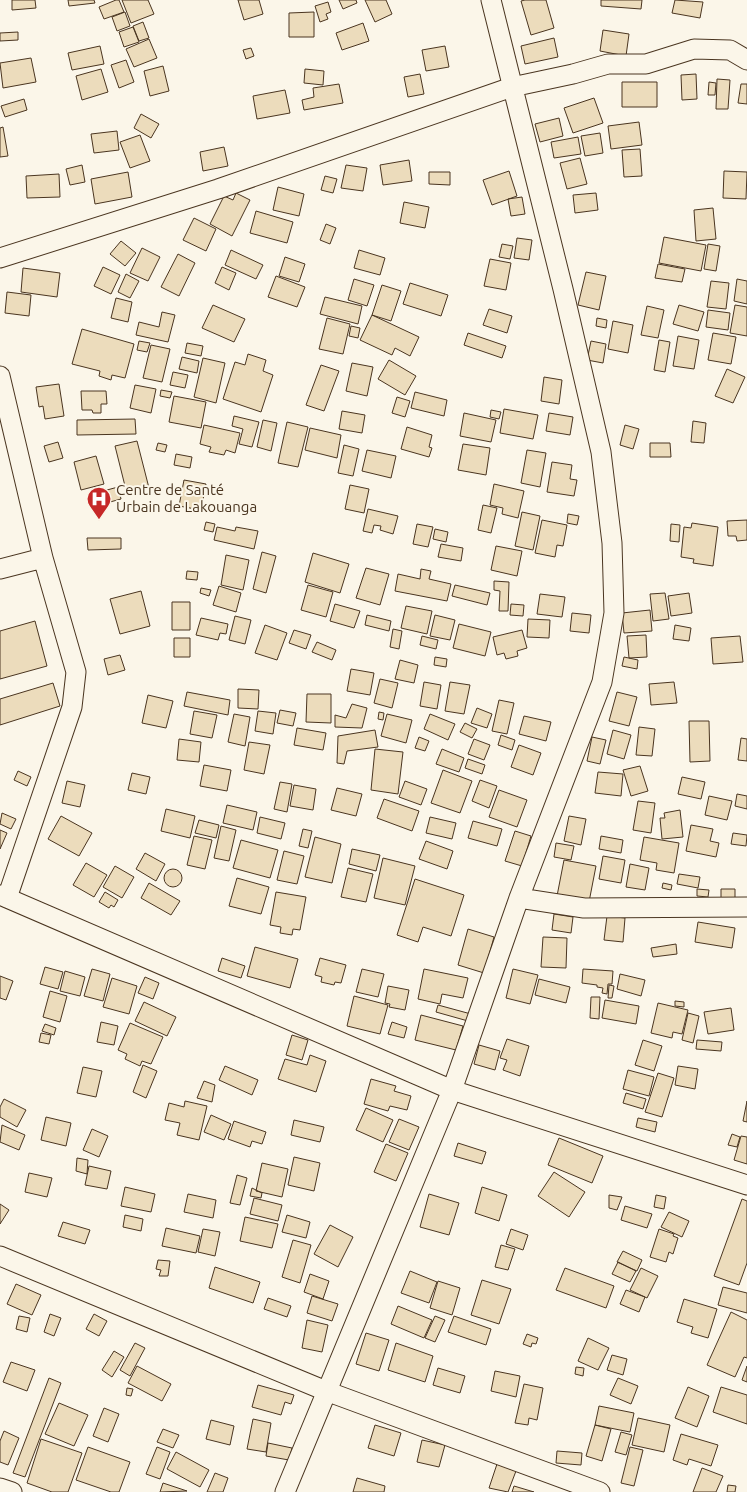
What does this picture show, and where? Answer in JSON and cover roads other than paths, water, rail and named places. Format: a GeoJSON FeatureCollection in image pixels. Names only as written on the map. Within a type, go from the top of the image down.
{"type":"FeatureCollection","features":[{"type":"Feature","properties":{"kind":"street"},"geometry":{"type":"LineString","coordinates":[[286,1492],[326,1391],[452,1090],[518,898],[602,682],[614,613],[612,543],[601,452],[563,289],[491,0]]}},
{"type":"Feature","properties":{"kind":"street"},"geometry":{"type":"LineString","coordinates":[[0,258],[218,189],[512,88],[608,64],[646,64],[694,48],[730,50],[747,60]]}},
{"type":"Feature","properties":{"kind":"street"},"geometry":{"type":"LineString","coordinates":[[0,376],[43,558],[76,672],[72,707],[4,896],[452,1090],[747,1186]]}},
{"type":"Feature","properties":{"kind":"street"},"geometry":{"type":"LineString","coordinates":[[0,569],[43,558]]}},
{"type":"Feature","properties":{"kind":"street"},"geometry":{"type":"LineString","coordinates":[[518,898],[584,908],[747,907]]}},
{"type":"Feature","properties":{"kind":"street"},"geometry":{"type":"LineString","coordinates":[[0,1256],[326,1391],[600,1492]]}},
{"type":"Feature","properties":{"kind":"street"},"geometry":{"type":"LineString","coordinates":[[0,1488],[12,1492]]}},
{"type":"Feature","properties":{"kind":"place","name":"Centre de Santé Urbain de Lakouanga"},"geometry":{"type":"Point","coordinates":[99,520]}}]}
